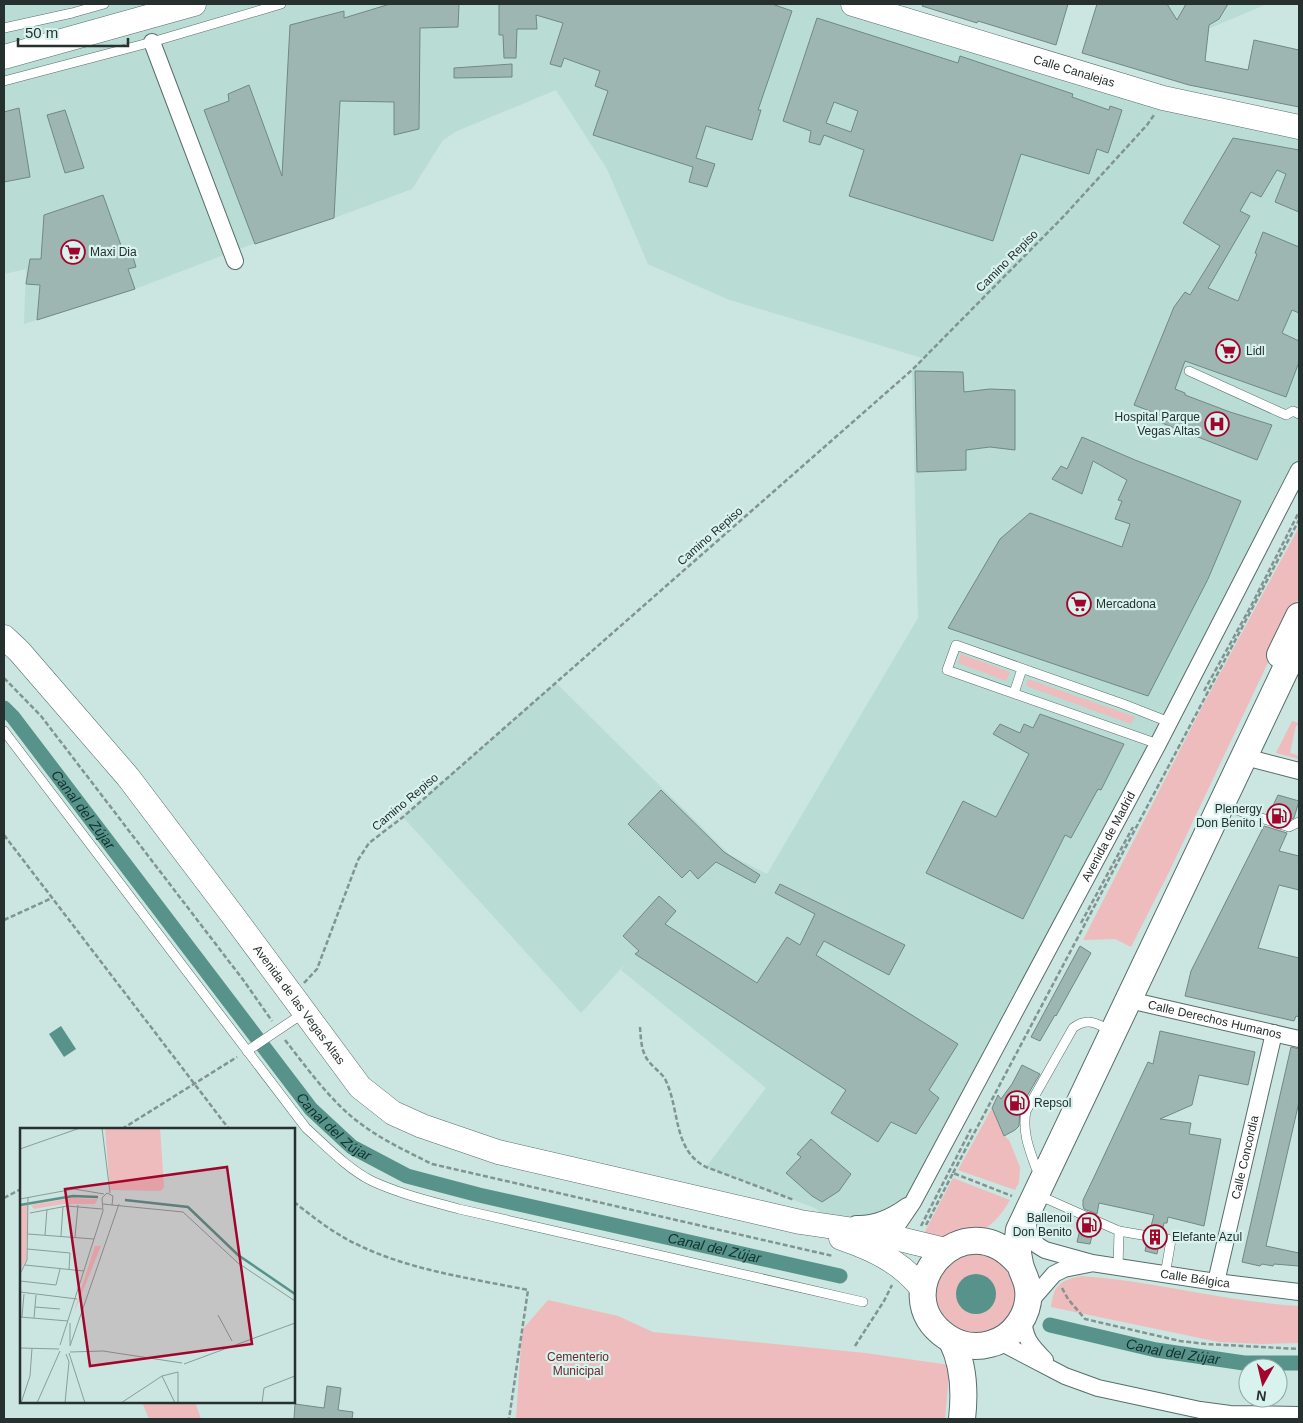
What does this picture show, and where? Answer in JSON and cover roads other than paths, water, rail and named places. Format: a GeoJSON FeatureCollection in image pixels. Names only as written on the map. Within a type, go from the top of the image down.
{"type":"FeatureCollection","features":[{"type":"Feature","properties":{"kind":"main road"},"geometry":{"type":"LineString","coordinates":[[983,1241],[1011,1213],[1027,1201],[1299,616]]}},
{"type":"Feature","properties":{"kind":"main road"},"geometry":{"type":"LineString","coordinates":[[1020,1265],[1017,1246],[1019,1230],[1036,1168],[1108,1030],[1129,1000],[1299,641]]}},
{"type":"Feature","properties":{"kind":"main road"},"geometry":{"type":"LineString","coordinates":[[963,1408],[976,1366],[995,1343],[1013,1331],[1025,1311],[1028,1291],[1026,1278],[1020,1265],[1013,1256],[994,1244],[983,1241],[963,1243],[945,1250],[930,1268],[925,1278],[923,1290],[924,1306],[930,1320],[940,1332],[952,1341],[971,1346],[995,1343]]}},
{"type":"Feature","properties":{"kind":"main road"},"geometry":{"type":"LineString","coordinates":[[952,1341],[958,1352],[963,1408]]}},
{"type":"Feature","properties":{"kind":"street"},"geometry":{"type":"LineString","coordinates":[[4,57],[194,4]]}},
{"type":"Feature","properties":{"kind":"street","name":"Calle Canalejas"},"geometry":{"type":"LineString","coordinates":[[853,4],[1163,98],[1299,127]]}},
{"type":"Feature","properties":{"kind":"street"},"geometry":{"type":"LineString","coordinates":[[152,42],[234,261]]}},
{"type":"Feature","properties":{"kind":"street","name":"Avenida de Madrid"},"geometry":{"type":"LineString","coordinates":[[913,1202],[1158,744],[1299,470]]}},
{"type":"Feature","properties":{"kind":"street","name":"Avenida de las Vegas Altas"},"geometry":{"type":"LineString","coordinates":[[4,637],[19,651],[128,777],[360,1087],[394,1113],[422,1126],[498,1152],[708,1200],[798,1211],[901,1244],[945,1250]]}},
{"type":"Feature","properties":{"kind":"street"},"geometry":{"type":"LineString","coordinates":[[1245,757],[1299,771]]}},
{"type":"Feature","properties":{"kind":"street","name":"Calle Derechos Humanos"},"geometry":{"type":"LineString","coordinates":[[1129,1000],[1299,1038]]}},
{"type":"Feature","properties":{"kind":"street","name":"Calle Concordia"},"geometry":{"type":"LineString","coordinates":[[1216,1282],[1274,1033]]}},
{"type":"Feature","properties":{"kind":"street"},"geometry":{"type":"LineString","coordinates":[[1027,1201],[1030,1233],[1037,1245],[1045,1250],[1092,1264]]}},
{"type":"Feature","properties":{"kind":"street"},"geometry":{"type":"LineString","coordinates":[[798,1211],[862,1224],[895,1215],[913,1202]]}},
{"type":"Feature","properties":{"kind":"street"},"geometry":{"type":"LineString","coordinates":[[913,1202],[907,1235],[901,1244],[914,1278],[923,1290]]}},
{"type":"Feature","properties":{"kind":"street"},"geometry":{"type":"LineString","coordinates":[[1064,1376],[1040,1355],[1028,1341],[1024,1332],[1025,1311],[1054,1274],[1064,1269],[1092,1264]]}},
{"type":"Feature","properties":{"kind":"street","name":"Calle Bélgica"},"geometry":{"type":"LineString","coordinates":[[1092,1264],[1299,1292]]}},
{"type":"Feature","properties":{"kind":"street"},"geometry":{"type":"LineString","coordinates":[[995,1343],[1064,1376],[1098,1388],[1200,1410],[1240,1414],[1299,1415]]}},
{"type":"Feature","properties":{"kind":"lane"},"geometry":{"type":"LineString","coordinates":[[4,28],[104,4]]}},
{"type":"Feature","properties":{"kind":"lane"},"geometry":{"type":"LineString","coordinates":[[4,81],[152,42],[281,4]]}},
{"type":"Feature","properties":{"kind":"lane"},"geometry":{"type":"LineString","coordinates":[[1189,371],[1286,415],[1294,411],[1299,414]]}},
{"type":"Feature","properties":{"kind":"lane"},"geometry":{"type":"LineString","coordinates":[[1158,744],[948,670],[956,645],[1169,722]]}},
{"type":"Feature","properties":{"kind":"lane"},"geometry":{"type":"LineString","coordinates":[[1014,693],[1022,669]]}},
{"type":"Feature","properties":{"kind":"lane"},"geometry":{"type":"LineString","coordinates":[[4,731],[306,1128],[337,1156],[370,1180],[408,1195],[460,1209],[863,1302]]}},
{"type":"Feature","properties":{"kind":"lane"},"geometry":{"type":"LineString","coordinates":[[1222,805],[1290,827],[1299,822]]}},
{"type":"Feature","properties":{"kind":"lane"},"geometry":{"type":"LineString","coordinates":[[246,1050],[274,1031],[298,1003]]}},
{"type":"Feature","properties":{"kind":"lane"},"geometry":{"type":"LineString","coordinates":[[1036,1168],[1025,1131],[1026,1111],[1073,1028],[1081,1022],[1092,1022],[1108,1030]]}},
{"type":"Feature","properties":{"kind":"lane"},"geometry":{"type":"LineString","coordinates":[[1027,1201],[1119,1231],[1171,1240],[1165,1275]]}},
{"type":"Feature","properties":{"kind":"lane"},"geometry":{"type":"LineString","coordinates":[[1118,1267],[1119,1231]]}},
{"type":"Feature","properties":{"kind":"waterway","name":"Canal del Zújar"},"geometry":{"type":"LineString","coordinates":[[4,708],[13,717],[311,1109],[352,1147],[407,1176],[479,1195],[840,1276]]}},
{"type":"Feature","properties":{"kind":"waterway","name":"Canal del Zújar"},"geometry":{"type":"LineString","coordinates":[[1050,1325],[1156,1350],[1244,1363],[1299,1363]]}},
{"type":"Feature","properties":{"kind":"place","name":"Maxi Dia"},"geometry":{"type":"Point","coordinates":[73,252]}},
{"type":"Feature","properties":{"kind":"place","name":"Lidl"},"geometry":{"type":"Point","coordinates":[1228,351]}},
{"type":"Feature","properties":{"kind":"place","name":"Hospital Parque Vegas Altas"},"geometry":{"type":"Point","coordinates":[1217,424]}},
{"type":"Feature","properties":{"kind":"place","name":"Mercadona"},"geometry":{"type":"Point","coordinates":[1079,604]}},
{"type":"Feature","properties":{"kind":"place","name":"Plenergy Don Benito I"},"geometry":{"type":"Point","coordinates":[1279,816]}},
{"type":"Feature","properties":{"kind":"place","name":"Repsol"},"geometry":{"type":"Point","coordinates":[1017,1103]}},
{"type":"Feature","properties":{"kind":"place","name":"Ballenoil Don Benito"},"geometry":{"type":"Point","coordinates":[1089,1225]}},
{"type":"Feature","properties":{"kind":"place","name":"Elefante Azul"},"geometry":{"type":"Point","coordinates":[1155,1237]}},
{"type":"Feature","properties":{"kind":"park label","name":"Cementerio Municipal"},"geometry":{"type":"Point","coordinates":[578,1364]}}]}
